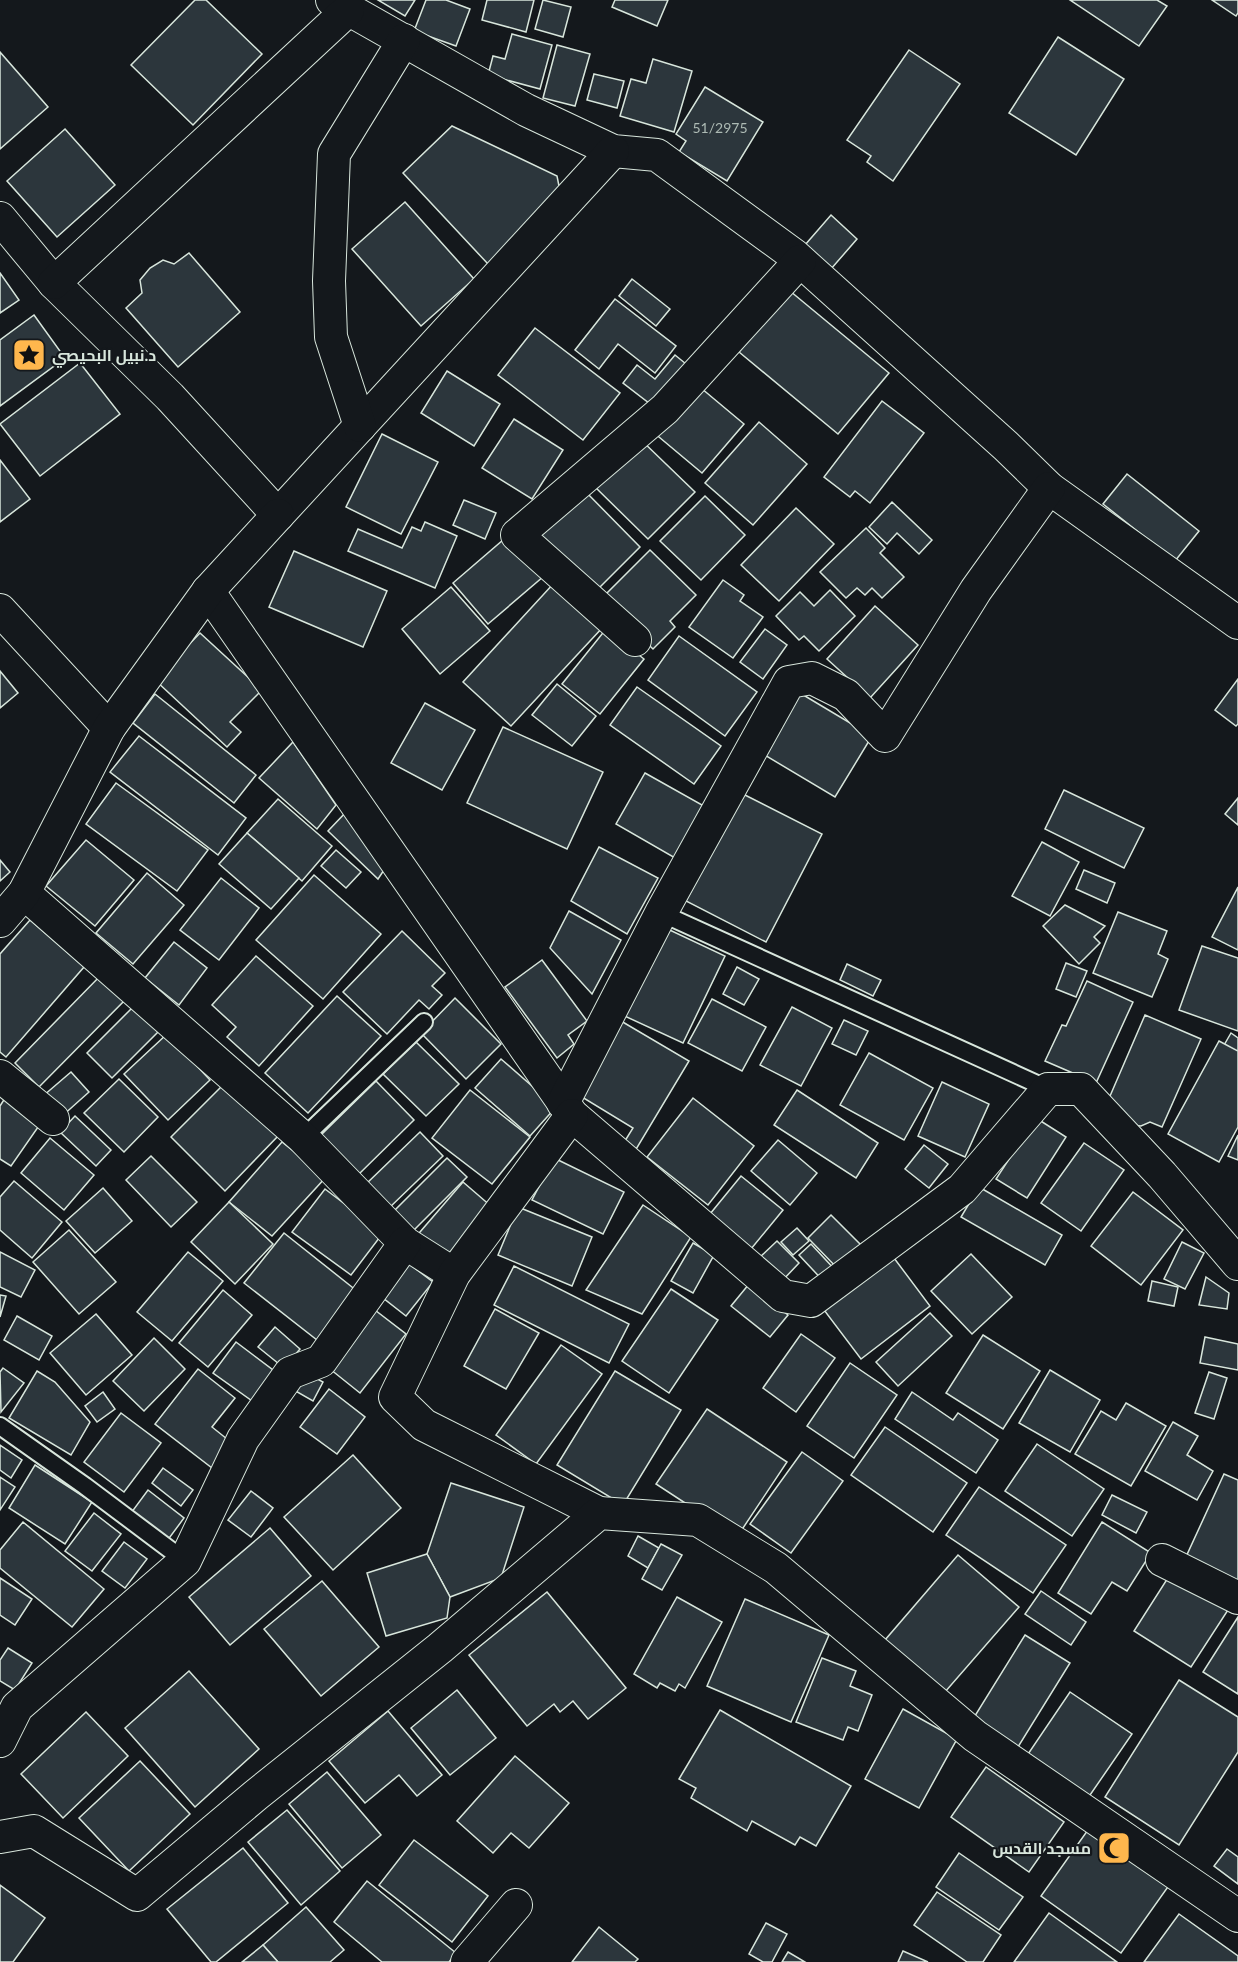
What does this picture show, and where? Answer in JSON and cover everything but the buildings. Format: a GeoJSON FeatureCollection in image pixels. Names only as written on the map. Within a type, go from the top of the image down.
{"type":"FeatureCollection","features":[{"type":"Feature","properties":{"kind":"street"},"geometry":{"type":"LineString","coordinates":[[54,282],[340,5],[526,110],[613,151],[657,155],[800,261],[1006,446],[1048,488],[1235,612]]}},
{"type":"Feature","properties":{"kind":"street"},"geometry":{"type":"LineString","coordinates":[[360,426],[332,337],[329,281],[334,154],[404,40]]}},
{"type":"Feature","properties":{"kind":"street"},"geometry":{"type":"LineString","coordinates":[[0,921],[24,893],[109,728],[208,591],[613,151]]}},
{"type":"Feature","properties":{"kind":"street"},"geometry":{"type":"LineString","coordinates":[[0,218],[54,282],[170,397],[278,515]]}},
{"type":"Feature","properties":{"kind":"street"},"geometry":{"type":"LineString","coordinates":[[635,640],[516,535],[665,409],[800,261]]}},
{"type":"Feature","properties":{"kind":"street"},"geometry":{"type":"LineString","coordinates":[[1048,488],[976,590],[885,736],[846,695],[812,678],[789,681],[661,913],[568,1109],[454,1274],[395,1397],[424,1425],[599,1513],[698,1520],[776,1568],[975,1736],[1238,1916]]}},
{"type":"Feature","properties":{"kind":"street"},"geometry":{"type":"LineString","coordinates":[[208,591],[568,1109],[783,1296],[810,1301],[962,1189],[1048,1089],[1081,1089],[1162,1175],[1238,1264]]}},
{"type":"Feature","properties":{"kind":"street"},"geometry":{"type":"LineString","coordinates":[[0,610],[109,728]]}},
{"type":"Feature","properties":{"kind":"street"},"geometry":{"type":"LineString","coordinates":[[24,893],[303,1138],[405,1243],[454,1274]]}},
{"type":"Feature","properties":{"kind":"street"},"geometry":{"type":"LineString","coordinates":[[0,1076],[53,1119]]}},
{"type":"Feature","properties":{"kind":"street"},"geometry":{"type":"LineString","coordinates":[[0,1741],[8,1700],[185,1561],[243,1439],[290,1373],[321,1361],[405,1243]]}},
{"type":"Feature","properties":{"kind":"street"},"geometry":{"type":"LineString","coordinates":[[0,1837],[34,1831],[137,1895],[256,1795],[440,1648],[599,1513]]}},
{"type":"Feature","properties":{"kind":"street"},"geometry":{"type":"LineString","coordinates":[[1162,1560],[1238,1598]]}},
{"type":"Feature","properties":{"kind":"street"},"geometry":{"type":"LineString","coordinates":[[467,1962],[516,1905]]}},
{"type":"Feature","properties":{"kind":"lane"},"geometry":{"type":"LineString","coordinates":[[661,913],[1048,1089]]}},
{"type":"Feature","properties":{"kind":"lane"},"geometry":{"type":"LineString","coordinates":[[303,1138],[424,1022]]}},
{"type":"Feature","properties":{"kind":"lane"},"geometry":{"type":"LineString","coordinates":[[0,1426],[185,1561]]}},
{"type":"Feature","properties":{"kind":"place","name":"د.نبيل البحيصي"},"geometry":{"type":"Point","coordinates":[29,355]}},
{"type":"Feature","properties":{"kind":"place","name":"مسجد القدس"},"geometry":{"type":"Point","coordinates":[1114,1848]}}]}
